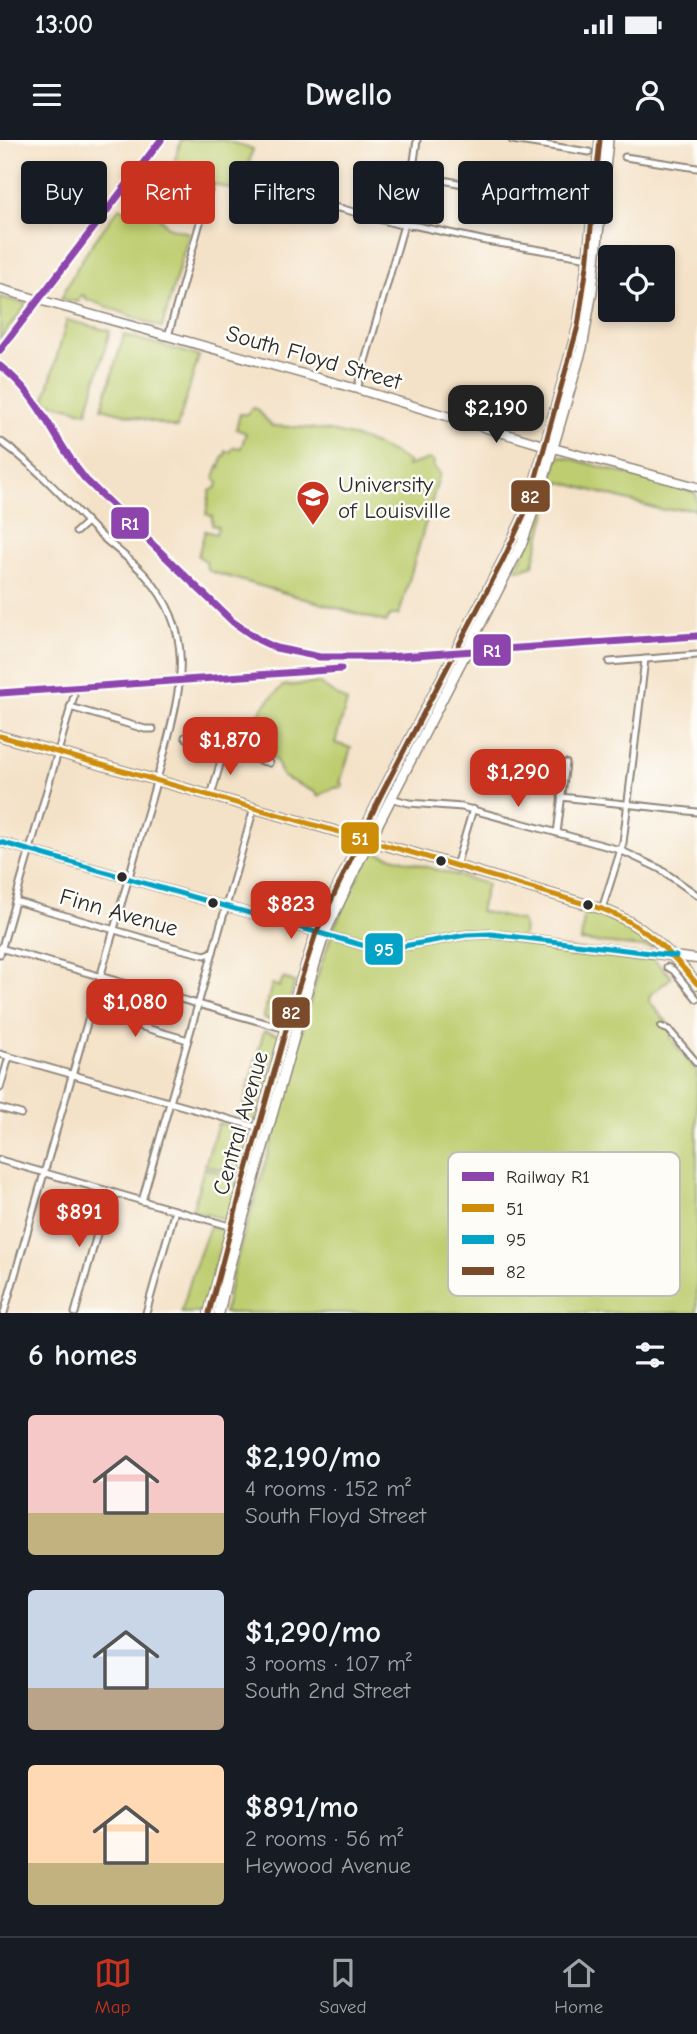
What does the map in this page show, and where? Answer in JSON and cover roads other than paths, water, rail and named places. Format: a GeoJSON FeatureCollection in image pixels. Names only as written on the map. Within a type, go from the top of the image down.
{"type":"FeatureCollection","features":[{"type":"Feature","properties":{"kind":"main road"},"geometry":{"type":"LineString","coordinates":[[592,258],[600,140]]}},
{"type":"Feature","properties":{"kind":"main road"},"geometry":{"type":"LineString","coordinates":[[549,447],[582,348],[608,140]]}},
{"type":"Feature","properties":{"kind":"main road","name":"Central Avenue"},"geometry":{"type":"LineString","coordinates":[[386,797],[522,543],[536,507],[549,447]]}},
{"type":"Feature","properties":{"kind":"main road","name":"Central Avenue"},"geometry":{"type":"LineString","coordinates":[[209,1313],[320,934],[440,680],[504,558],[525,513],[549,447]]}},
{"type":"Feature","properties":{"kind":"main road"},"geometry":{"type":"LineString","coordinates":[[0,736],[602,909],[644,930],[693,974],[697,984]]}},
{"type":"Feature","properties":{"kind":"main road","name":"Central Avenue"},"geometry":{"type":"LineString","coordinates":[[219,1313],[235,1228]]}},
{"type":"Feature","properties":{"kind":"street"},"geometry":{"type":"LineString","coordinates":[[415,161],[417,140]]}},
{"type":"Feature","properties":{"kind":"street"},"geometry":{"type":"LineString","coordinates":[[512,140],[589,152]]}},
{"type":"Feature","properties":{"kind":"street"},"geometry":{"type":"LineString","coordinates":[[625,157],[697,168]]}},
{"type":"Feature","properties":{"kind":"street"},"geometry":{"type":"LineString","coordinates":[[339,209],[404,225],[592,258]]}},
{"type":"Feature","properties":{"kind":"street"},"geometry":{"type":"LineString","coordinates":[[168,336],[200,224]]}},
{"type":"Feature","properties":{"kind":"street"},"geometry":{"type":"LineString","coordinates":[[357,389],[404,225]]}},
{"type":"Feature","properties":{"kind":"street","name":"South Floyd Street"},"geometry":{"type":"LineString","coordinates":[[0,289],[697,487]]}},
{"type":"Feature","properties":{"kind":"street"},"geometry":{"type":"LineString","coordinates":[[0,441],[30,464],[153,585],[170,612],[181,655],[180,690],[163,758],[4,1313]]}},
{"type":"Feature","properties":{"kind":"street"},"geometry":{"type":"LineString","coordinates":[[76,533],[87,522]]}},
{"type":"Feature","properties":{"kind":"street"},"geometry":{"type":"LineString","coordinates":[[609,662],[697,655]]}},
{"type":"Feature","properties":{"kind":"street"},"geometry":{"type":"LineString","coordinates":[[602,909],[623,843],[645,659]]}},
{"type":"Feature","properties":{"kind":"street"},"geometry":{"type":"LineString","coordinates":[[74,696],[1,950],[291,1031]]}},
{"type":"Feature","properties":{"kind":"street"},"geometry":{"type":"LineString","coordinates":[[71,707],[153,729]]}},
{"type":"Feature","properties":{"kind":"street"},"geometry":{"type":"LineString","coordinates":[[185,737],[269,763]]}},
{"type":"Feature","properties":{"kind":"street"},"geometry":{"type":"LineString","coordinates":[[211,796],[224,750]]}},
{"type":"Feature","properties":{"kind":"street"},"geometry":{"type":"LineString","coordinates":[[557,833],[566,764]]}},
{"type":"Feature","properties":{"kind":"street"},"geometry":{"type":"LineString","coordinates":[[386,797],[409,803],[444,804],[472,809],[620,850],[660,869],[697,895]]}},
{"type":"Feature","properties":{"kind":"street"},"geometry":{"type":"LineString","coordinates":[[561,797],[697,812]]}},
{"type":"Feature","properties":{"kind":"street"},"geometry":{"type":"LineString","coordinates":[[142,1201],[254,808]]}},
{"type":"Feature","properties":{"kind":"street"},"geometry":{"type":"LineString","coordinates":[[456,866],[472,809]]}},
{"type":"Feature","properties":{"kind":"street"},"geometry":{"type":"LineString","coordinates":[[0,842],[378,949],[477,933],[697,959]]}},
{"type":"Feature","properties":{"kind":"street","name":"Finn Avenue"},"geometry":{"type":"LineString","coordinates":[[15,901],[205,955],[213,952]]}},
{"type":"Feature","properties":{"kind":"street"},"geometry":{"type":"LineString","coordinates":[[667,967],[673,970],[697,999]]}},
{"type":"Feature","properties":{"kind":"street"},"geometry":{"type":"LineString","coordinates":[[90,1012],[188,1040]]}},
{"type":"Feature","properties":{"kind":"street"},"geometry":{"type":"LineString","coordinates":[[662,1027],[669,1030],[697,1063]]}},
{"type":"Feature","properties":{"kind":"street"},"geometry":{"type":"LineString","coordinates":[[0,1054],[263,1129]]}},
{"type":"Feature","properties":{"kind":"street"},"geometry":{"type":"LineString","coordinates":[[0,1088],[9,1057]]}},
{"type":"Feature","properties":{"kind":"street"},"geometry":{"type":"LineString","coordinates":[[0,1108],[21,1114]]}},
{"type":"Feature","properties":{"kind":"street"},"geometry":{"type":"LineString","coordinates":[[0,1160],[235,1228]]}},
{"type":"Feature","properties":{"kind":"street"},"geometry":{"type":"LineString","coordinates":[[75,1313],[109,1191]]}},
{"type":"Feature","properties":{"kind":"street"},"geometry":{"type":"LineString","coordinates":[[146,1313],[175,1210]]}},
{"type":"Feature","properties":{"kind":"rail line","name":"R1"},"geometry":{"type":"LineString","coordinates":[[0,350],[161,140]]}},
{"type":"Feature","properties":{"kind":"rail line","name":"R1"},"geometry":{"type":"LineString","coordinates":[[0,366],[37,405],[86,480],[233,622],[276,648],[320,657],[386,657],[697,636]]}},
{"type":"Feature","properties":{"kind":"rail line","name":"R1"},"geometry":{"type":"LineString","coordinates":[[0,693],[341,669]]}},
{"type":"Feature","properties":{"kind":"place","name":"University of Louisville"},"geometry":{"type":"Point","coordinates":[313,527]}}]}
